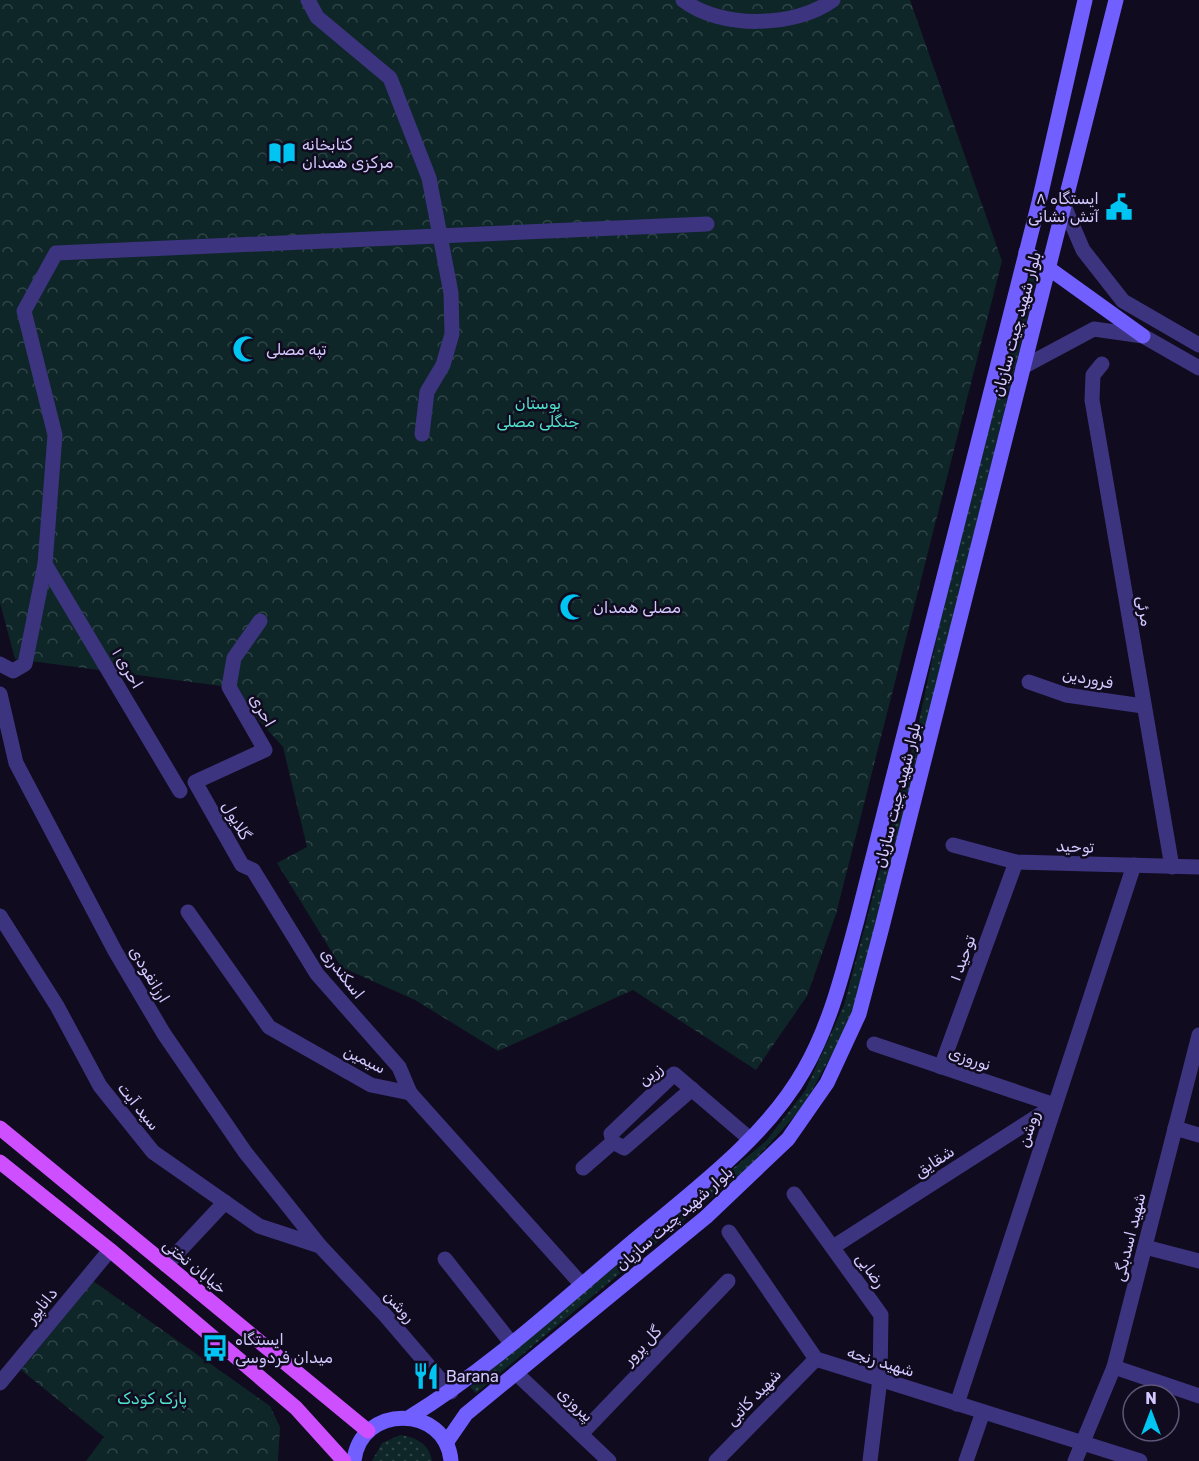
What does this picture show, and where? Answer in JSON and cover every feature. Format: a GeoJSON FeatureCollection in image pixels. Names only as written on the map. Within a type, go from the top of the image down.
{"type":"FeatureCollection","features":[{"type":"Feature","properties":{"kind":"main road","name":"بلوار شهید چیت سازیان"},"geometry":{"type":"LineString","coordinates":[[410,1418],[451,1392],[512,1344],[769,1122],[804,1070],[834,1005],[1026,252],[1085,0]]}},
{"type":"Feature","properties":{"kind":"main road","name":"بلوار شهید چیت سازیان"},"geometry":{"type":"LineString","coordinates":[[446,1443],[466,1414],[715,1210],[788,1139],[827,1083],[862,1003],[1116,0]]}},
{"type":"Feature","properties":{"kind":"main road"},"geometry":{"type":"LineString","coordinates":[[1026,252],[1143,336]]}},
{"type":"Feature","properties":{"kind":"main road","name":"خیابان تختی"},"geometry":{"type":"LineString","coordinates":[[0,1128],[368,1431]]}},
{"type":"Feature","properties":{"kind":"main road"},"geometry":{"type":"LineString","coordinates":[[0,1162],[110,1250],[296,1408],[344,1461]]}},
{"type":"Feature","properties":{"kind":"main road"},"geometry":{"type":"LineString","coordinates":[[354,1461],[359,1443],[368,1431],[380,1422],[395,1418],[410,1418],[425,1422],[437,1431],[446,1443],[451,1461]]}},
{"type":"Feature","properties":{"kind":"street"},"geometry":{"type":"LineString","coordinates":[[308,0],[317,17],[390,78],[429,178],[442,236],[451,293],[452,334],[443,365],[427,392],[422,434]]}},
{"type":"Feature","properties":{"kind":"street"},"geometry":{"type":"LineString","coordinates":[[683,0],[729,20],[774,22],[823,7],[833,0]]}},
{"type":"Feature","properties":{"kind":"street"},"geometry":{"type":"LineString","coordinates":[[1065,208],[1083,250],[1123,301],[1199,345]]}},
{"type":"Feature","properties":{"kind":"street"},"geometry":{"type":"LineString","coordinates":[[0,664],[13,671],[25,664],[45,564],[55,435],[24,311],[56,253],[706,224]]}},
{"type":"Feature","properties":{"kind":"street"},"geometry":{"type":"LineString","coordinates":[[1023,367],[1094,329],[1143,336],[1199,368]]}},
{"type":"Feature","properties":{"kind":"street","name":"مرئی"},"geometry":{"type":"LineString","coordinates":[[1102,364],[1093,375],[1092,400],[1172,867]]}},
{"type":"Feature","properties":{"kind":"street","name":"احری ۱"},"geometry":{"type":"LineString","coordinates":[[45,564],[180,791]]}},
{"type":"Feature","properties":{"kind":"street","name":"احری"},"geometry":{"type":"LineString","coordinates":[[195,782],[265,750],[229,687],[234,658],[260,621]]}},
{"type":"Feature","properties":{"kind":"street","name":"فروردین"},"geometry":{"type":"LineString","coordinates":[[1029,682],[1066,695],[1143,706]]}},
{"type":"Feature","properties":{"kind":"street","name":"ارزانفودی"},"geometry":{"type":"LineString","coordinates":[[0,694],[16,763],[115,951],[164,1034],[245,1152],[320,1246]]}},
{"type":"Feature","properties":{"kind":"street","name":"گلایول"},"geometry":{"type":"LineString","coordinates":[[195,782],[242,866],[253,870]]}},
{"type":"Feature","properties":{"kind":"street","name":"توحید"},"geometry":{"type":"LineString","coordinates":[[953,845],[1016,862],[1199,867]]}},
{"type":"Feature","properties":{"kind":"street","name":"توحید ۱"},"geometry":{"type":"LineString","coordinates":[[941,1067],[1016,862]]}},
{"type":"Feature","properties":{"kind":"street","name":"روشن"},"geometry":{"type":"LineString","coordinates":[[957,1404],[1134,866]]}},
{"type":"Feature","properties":{"kind":"street","name":"اسکندری"},"geometry":{"type":"LineString","coordinates":[[253,870],[317,974],[399,1067],[410,1093]]}},
{"type":"Feature","properties":{"kind":"street","name":"سیمین"},"geometry":{"type":"LineString","coordinates":[[188,912],[269,1027],[371,1085],[410,1093]]}},
{"type":"Feature","properties":{"kind":"street","name":"سید آیت"},"geometry":{"type":"LineString","coordinates":[[0,916],[57,1006],[100,1086],[153,1152],[259,1226],[320,1246]]}},
{"type":"Feature","properties":{"kind":"street","name":"شهید اسدبگی"},"geometry":{"type":"LineString","coordinates":[[1075,1461],[1114,1367],[1199,1035]]}},
{"type":"Feature","properties":{"kind":"street","name":"نوروزی"},"geometry":{"type":"LineString","coordinates":[[874,1044],[1055,1105]]}},
{"type":"Feature","properties":{"kind":"street","name":"زرین"},"geometry":{"type":"LineString","coordinates":[[583,1168],[614,1142],[611,1134],[674,1074],[750,1138]]}},
{"type":"Feature","properties":{"kind":"street"},"geometry":{"type":"LineString","coordinates":[[614,1142],[624,1148],[692,1089]]}},
{"type":"Feature","properties":{"kind":"street"},"geometry":{"type":"LineString","coordinates":[[410,1093],[582,1284]]}},
{"type":"Feature","properties":{"kind":"street","name":"شقایق"},"geometry":{"type":"LineString","coordinates":[[833,1247],[1055,1105]]}},
{"type":"Feature","properties":{"kind":"street"},"geometry":{"type":"LineString","coordinates":[[1175,1128],[1199,1135]]}},
{"type":"Feature","properties":{"kind":"street","name":"رضایی"},"geometry":{"type":"LineString","coordinates":[[794,1194],[881,1315],[880,1379],[870,1461]]}},
{"type":"Feature","properties":{"kind":"street"},"geometry":{"type":"LineString","coordinates":[[166,1265],[225,1202]]}},
{"type":"Feature","properties":{"kind":"street"},"geometry":{"type":"LineString","coordinates":[[729,1232],[816,1359]]}},
{"type":"Feature","properties":{"kind":"street","name":"روشن"},"geometry":{"type":"LineString","coordinates":[[320,1246],[385,1315],[451,1392]]}},
{"type":"Feature","properties":{"kind":"street"},"geometry":{"type":"LineString","coordinates":[[1145,1248],[1199,1261]]}},
{"type":"Feature","properties":{"kind":"street","name":"داناپور"},"geometry":{"type":"LineString","coordinates":[[0,1383],[110,1250]]}},
{"type":"Feature","properties":{"kind":"street"},"geometry":{"type":"LineString","coordinates":[[445,1259],[512,1344]]}},
{"type":"Feature","properties":{"kind":"street","name":"گل پرور"},"geometry":{"type":"LineString","coordinates":[[581,1434],[728,1281]]}},
{"type":"Feature","properties":{"kind":"street","name":"شهید رنجه"},"geometry":{"type":"LineString","coordinates":[[816,1359],[1140,1461]]}},
{"type":"Feature","properties":{"kind":"street","name":"شهید کاتبی"},"geometry":{"type":"LineString","coordinates":[[716,1461],[816,1359]]}},
{"type":"Feature","properties":{"kind":"street"},"geometry":{"type":"LineString","coordinates":[[1114,1367],[1199,1396]]}},
{"type":"Feature","properties":{"kind":"street","name":"پیروزی"},"geometry":{"type":"LineString","coordinates":[[517,1374],[609,1461]]}},
{"type":"Feature","properties":{"kind":"street"},"geometry":{"type":"LineString","coordinates":[[966,1461],[983,1412]]}},
{"type":"Feature","properties":{"kind":"green space","name":"بوستان جنگلی مصلی"},"geometry":{"type":"Polygon","coordinates":[[[0,0],[910,0],[1002,261],[836,914],[807,996],[756,1070],[633,990],[498,1051],[415,1000],[341,967],[277,863],[307,847],[283,747],[229,687],[15,659],[0,603],[0,0]]]}},
{"type":"Feature","properties":{"kind":"green space"},"geometry":{"type":"Polygon","coordinates":[[[1029,277],[1037,279],[861,988],[843,1034],[803,1107],[748,1167],[476,1393],[470,1387],[766,1141],[805,1091],[844,1005],[918,726],[943,608],[991,415],[1029,277]]]}},
{"type":"Feature","properties":{"kind":"green space","name":"پارک کودک"},"geometry":{"type":"Polygon","coordinates":[[[93,1281],[270,1406],[280,1427],[278,1461],[86,1461],[104,1437],[21,1370],[93,1281]]]}},
{"type":"Feature","properties":{"kind":"green space"},"geometry":{"type":"Polygon","coordinates":[[[400,1435],[421,1442],[428,1450],[432,1461],[372,1461],[382,1443],[400,1435]]]}},
{"type":"Feature","properties":{"kind":"place","name":"کتابخانه مرکزی همدان"},"geometry":{"type":"Point","coordinates":[282,153]}},
{"type":"Feature","properties":{"kind":"place","name":"ایستگاه ۸ آتش نشانی"},"geometry":{"type":"Point","coordinates":[1119,207]}},
{"type":"Feature","properties":{"kind":"place","name":"تپه مصلی"},"geometry":{"type":"Point","coordinates":[246,349]}},
{"type":"Feature","properties":{"kind":"place","name":"مصلی همدان"},"geometry":{"type":"Point","coordinates":[573,607]}},
{"type":"Feature","properties":{"kind":"place","name":"ایستگاه میدان فردوسی"},"geometry":{"type":"Point","coordinates":[215,1348]}},
{"type":"Feature","properties":{"kind":"place","name":"Barana"},"geometry":{"type":"Point","coordinates":[426,1376]}}]}
